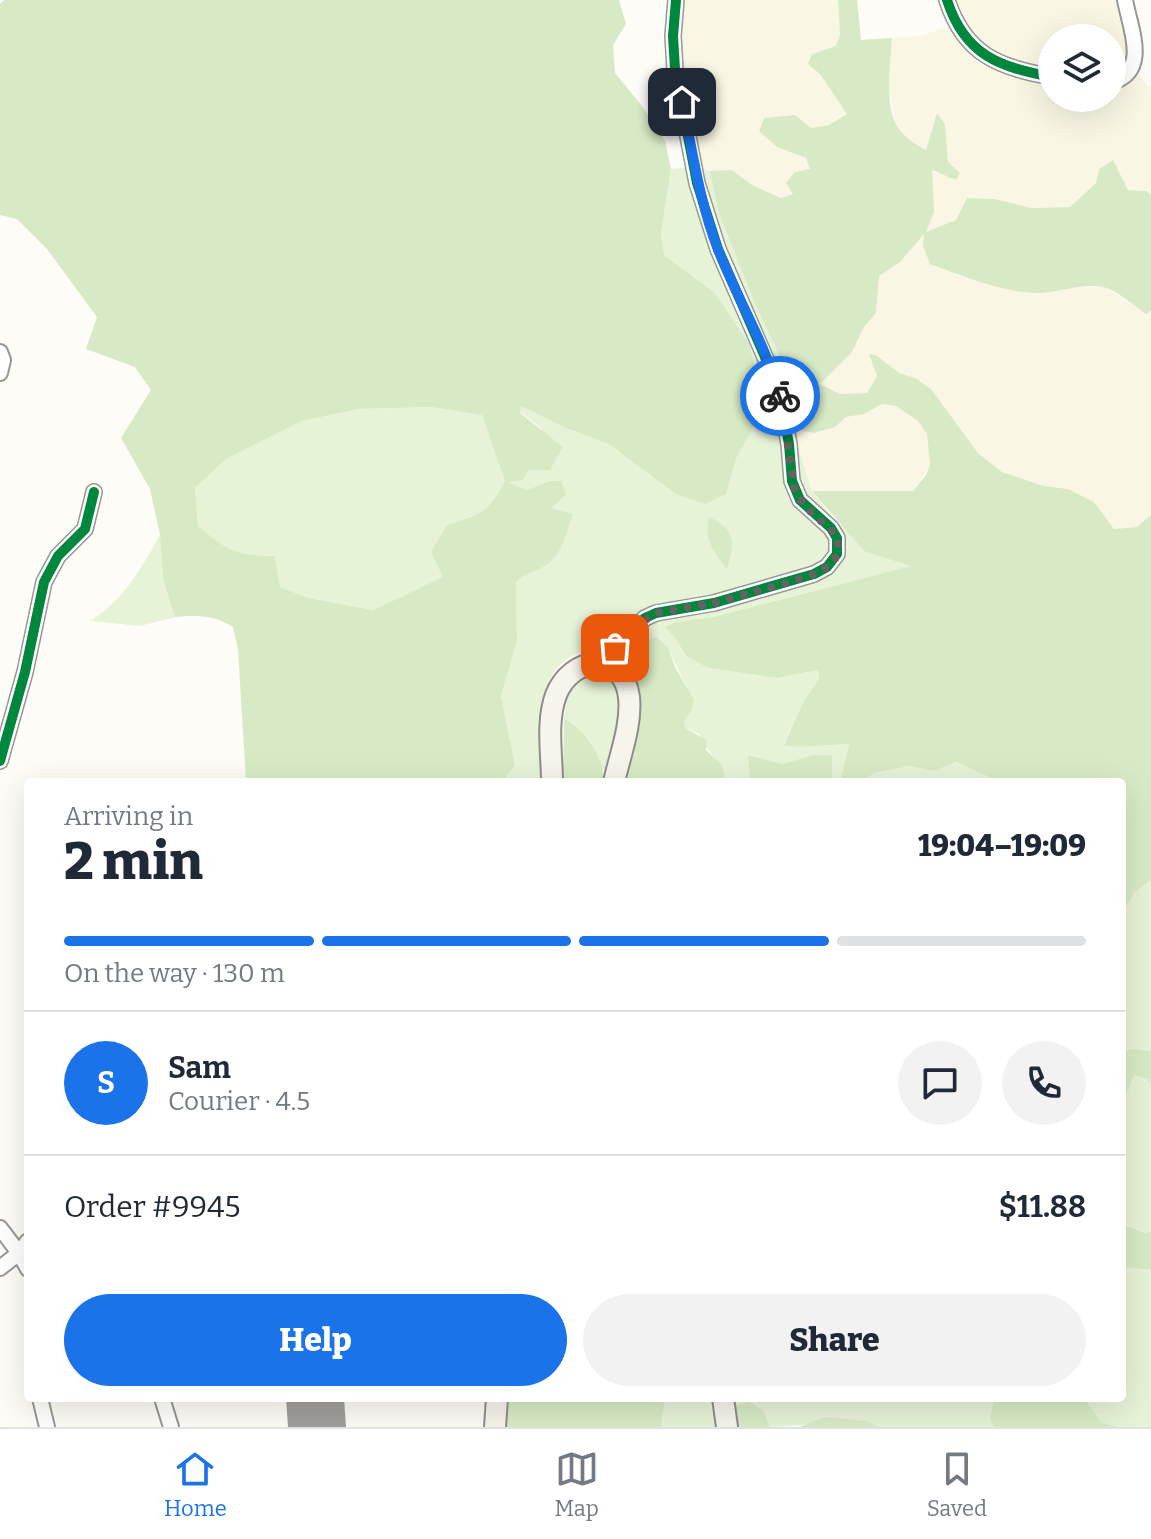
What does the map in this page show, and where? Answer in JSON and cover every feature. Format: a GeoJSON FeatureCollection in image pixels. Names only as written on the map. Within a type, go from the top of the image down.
{"type":"FeatureCollection","features":[{"type":"Feature","properties":{"kind":"main road"},"geometry":{"type":"LineString","coordinates":[[552,778],[551,725],[556,695],[563,681],[576,669],[591,663],[606,665],[622,679],[629,697],[628,724],[615,778]]}},
{"type":"Feature","properties":{"kind":"main road"},"geometry":{"type":"LineString","coordinates":[[495,1427],[497,1402]]}},
{"type":"Feature","properties":{"kind":"main road"},"geometry":{"type":"LineString","coordinates":[[724,1402],[727,1427]]}},
{"type":"Feature","properties":{"kind":"street"},"geometry":{"type":"LineString","coordinates":[[606,665],[626,636],[645,618],[670,609],[714,603],[814,574],[831,563],[838,549],[834,533],[795,492],[778,387],[706,214],[675,69],[673,36],[676,0]]}},
{"type":"Feature","properties":{"kind":"street"},"geometry":{"type":"LineString","coordinates":[[947,0],[962,32],[982,54],[1010,68],[1038,74]]}},
{"type":"Feature","properties":{"kind":"street"},"geometry":{"type":"LineString","coordinates":[[1125,0],[1135,62],[1126,75]]}},
{"type":"Feature","properties":{"kind":"street"},"geometry":{"type":"LineString","coordinates":[[0,352],[3,360],[0,373]]}},
{"type":"Feature","properties":{"kind":"street"},"geometry":{"type":"LineString","coordinates":[[0,761],[25,672],[44,582],[58,556],[85,529],[94,492]]}},
{"type":"Feature","properties":{"kind":"street"},"geometry":{"type":"LineString","coordinates":[[0,1228],[24,1247],[0,1268]]}},
{"type":"Feature","properties":{"kind":"street"},"geometry":{"type":"LineString","coordinates":[[41,1402],[47,1427]]}},
{"type":"Feature","properties":{"kind":"street"},"geometry":{"type":"LineString","coordinates":[[163,1402],[171,1427]]}},
{"type":"Feature","properties":{"kind":"shaded area"},"geometry":{"type":"Polygon","coordinates":[[[676,0],[838,0],[840,34],[836,46],[812,54],[820,74],[848,113],[829,125],[811,128],[777,147],[806,158],[810,169],[793,194],[781,198],[752,185],[732,170],[710,171],[694,167],[673,36],[676,0]]]}},
{"type":"Feature","properties":{"kind":"shaded area"},"geometry":{"type":"Polygon","coordinates":[[[947,0],[1125,0],[1132,68],[1151,89],[1151,195],[1146,191],[1128,190],[1112,160],[1099,169],[1096,183],[1070,207],[1031,208],[995,199],[925,233],[931,264],[960,276],[997,287],[1104,287],[1146,313],[1151,311],[1151,515],[1137,527],[1114,529],[1094,502],[1068,489],[1044,486],[1002,472],[978,453],[915,378],[899,373],[876,355],[877,376],[867,393],[840,394],[819,385],[852,352],[864,327],[876,313],[879,276],[900,262],[931,170],[939,174],[948,162],[945,144],[932,133],[926,150],[909,140],[896,125],[889,89],[892,38],[920,36],[956,24],[947,0]]]}},
{"type":"Feature","properties":{"kind":"shaded area"},"geometry":{"type":"Polygon","coordinates":[[[882,404],[896,406],[918,421],[927,434],[930,464],[914,491],[812,491],[792,428],[814,433],[835,427],[846,417],[864,414],[882,404]]]}},
{"type":"Feature","properties":{"kind":"green space"},"geometry":{"type":"Polygon","coordinates":[[[4,0],[619,0],[626,24],[613,45],[615,73],[665,141],[671,169],[661,233],[664,255],[715,293],[750,345],[760,391],[753,428],[736,459],[726,494],[705,504],[676,494],[610,445],[521,406],[520,413],[563,447],[550,470],[529,470],[523,480],[507,482],[527,490],[549,481],[561,481],[566,494],[552,508],[573,514],[563,543],[551,562],[516,582],[517,641],[501,696],[515,765],[505,778],[246,778],[238,649],[233,627],[205,617],[175,617],[163,579],[160,535],[150,489],[121,438],[151,390],[135,367],[86,349],[97,317],[47,249],[17,219],[0,215],[0,4],[4,0]],[[431,407],[359,409],[302,421],[226,459],[195,488],[198,526],[233,550],[250,555],[275,556],[280,587],[309,598],[373,610],[443,577],[431,552],[447,525],[488,507],[505,481],[482,415],[431,407]]]}},
{"type":"Feature","properties":{"kind":"green space"},"geometry":{"type":"Polygon","coordinates":[[[838,0],[857,0],[861,40],[892,38],[889,95],[897,126],[910,140],[926,150],[937,113],[945,124],[948,162],[960,173],[956,180],[932,170],[934,212],[926,232],[956,220],[967,198],[995,199],[1031,208],[1070,207],[1096,183],[1099,169],[1113,160],[1128,190],[1146,191],[1151,195],[1151,311],[1146,314],[1103,287],[1026,292],[957,274],[930,264],[923,246],[924,234],[900,262],[879,276],[876,313],[864,327],[852,352],[820,384],[840,394],[867,393],[877,376],[869,354],[876,355],[899,373],[915,378],[931,389],[978,453],[1002,472],[1044,486],[1068,489],[1094,502],[1114,529],[1137,527],[1151,515],[1151,880],[1135,892],[1126,906],[1126,778],[991,778],[956,762],[934,771],[909,766],[874,773],[867,778],[841,778],[849,744],[784,745],[803,702],[819,679],[818,670],[777,678],[708,668],[686,656],[665,627],[675,622],[713,617],[911,566],[864,551],[812,491],[913,491],[926,475],[930,464],[927,434],[918,421],[896,406],[882,404],[864,414],[846,417],[835,427],[814,433],[792,428],[801,401],[755,304],[718,211],[710,171],[732,170],[752,185],[781,198],[793,194],[786,183],[795,172],[810,169],[806,158],[777,147],[759,131],[764,118],[795,115],[811,128],[829,125],[847,114],[820,74],[808,64],[812,54],[836,46],[840,34],[838,0]]]}},
{"type":"Feature","properties":{"kind":"green space"},"geometry":{"type":"Polygon","coordinates":[[[694,167],[710,171],[718,211],[755,304],[801,401],[792,428],[812,491],[837,523],[913,566],[712,617],[675,622],[676,639],[686,656],[708,668],[777,678],[818,670],[819,679],[803,702],[784,744],[800,747],[849,744],[841,778],[832,778],[832,756],[812,755],[783,764],[749,755],[750,778],[724,778],[699,734],[686,729],[684,722],[693,704],[668,647],[645,641],[637,653],[624,661],[597,650],[573,655],[563,662],[548,684],[543,698],[541,778],[505,778],[515,765],[501,696],[517,641],[516,582],[527,572],[546,566],[573,514],[552,508],[548,481],[527,490],[505,482],[493,501],[482,511],[447,525],[444,577],[373,610],[309,598],[280,587],[275,557],[233,550],[198,526],[195,488],[226,459],[302,421],[359,409],[431,407],[482,414],[505,481],[542,429],[520,412],[521,405],[566,428],[610,445],[644,468],[725,494],[736,459],[753,428],[750,345],[715,293],[664,255],[661,233],[671,169],[694,167]]]}},
{"type":"Feature","properties":{"kind":"green space"},"geometry":{"type":"Polygon","coordinates":[[[709,517],[729,532],[732,545],[727,569],[709,539],[709,517]]]}},
{"type":"Feature","properties":{"kind":"green space"},"geometry":{"type":"Polygon","coordinates":[[[160,535],[163,579],[175,617],[140,626],[90,621],[122,594],[160,535]]]}},
{"type":"Feature","properties":{"kind":"green space"},"geometry":{"type":"Polygon","coordinates":[[[656,637],[668,647],[675,667],[694,700],[684,722],[686,729],[707,740],[706,750],[722,765],[724,778],[623,778],[640,720],[639,689],[624,661],[656,637]]]}},
{"type":"Feature","properties":{"kind":"green space"},"geometry":{"type":"Polygon","coordinates":[[[598,674],[613,687],[617,701],[614,732],[604,772],[583,735],[564,718],[572,688],[582,678],[598,674]]]}},
{"type":"Feature","properties":{"kind":"green space"},"geometry":{"type":"Polygon","coordinates":[[[564,718],[579,729],[592,746],[601,764],[603,778],[563,778],[564,718]]]}},
{"type":"Feature","properties":{"kind":"green space"},"geometry":{"type":"Polygon","coordinates":[[[748,755],[783,764],[812,755],[832,755],[832,778],[750,778],[748,755]]]}},
{"type":"Feature","properties":{"kind":"green space"},"geometry":{"type":"Polygon","coordinates":[[[956,762],[991,778],[867,778],[874,773],[909,766],[934,771],[956,762]]]}},
{"type":"Feature","properties":{"kind":"green space"},"geometry":{"type":"Polygon","coordinates":[[[1151,880],[1151,1051],[1126,1050],[1126,906],[1135,892],[1151,880]]]}},
{"type":"Feature","properties":{"kind":"green space"},"geometry":{"type":"Polygon","coordinates":[[[1126,1050],[1151,1051],[1151,1086],[1147,1079],[1134,1075],[1126,1094],[1126,1050]]]}},
{"type":"Feature","properties":{"kind":"green space"},"geometry":{"type":"Polygon","coordinates":[[[1134,1075],[1147,1079],[1151,1086],[1151,1231],[1147,1233],[1126,1225],[1126,1094],[1134,1075]]]}},
{"type":"Feature","properties":{"kind":"green space"},"geometry":{"type":"Polygon","coordinates":[[[1126,1226],[1146,1233],[1151,1231],[1151,1270],[1126,1267],[1126,1226]]]}},
{"type":"Feature","properties":{"kind":"green space"},"geometry":{"type":"Polygon","coordinates":[[[1126,1267],[1151,1270],[1151,1427],[1118,1427],[1101,1422],[1087,1402],[1126,1402],[1126,1267]]]}},
{"type":"Feature","properties":{"kind":"green space"},"geometry":{"type":"Polygon","coordinates":[[[507,1402],[664,1402],[661,1427],[505,1427],[507,1402]]]}},
{"type":"Feature","properties":{"kind":"green space"},"geometry":{"type":"Polygon","coordinates":[[[664,1402],[715,1402],[718,1427],[661,1427],[664,1402]]]}},
{"type":"Feature","properties":{"kind":"green space"},"geometry":{"type":"Polygon","coordinates":[[[733,1402],[734,1406],[749,1402],[763,1410],[770,1427],[738,1427],[733,1402]]]}},
{"type":"Feature","properties":{"kind":"green space"},"geometry":{"type":"Polygon","coordinates":[[[734,1402],[993,1402],[990,1419],[994,1427],[880,1427],[866,1421],[770,1427],[763,1410],[733,1406],[734,1402]]]}},
{"type":"Feature","properties":{"kind":"green space"},"geometry":{"type":"Polygon","coordinates":[[[993,1402],[1087,1402],[1101,1422],[1118,1427],[994,1427],[990,1419],[993,1402]]]}},
{"type":"Feature","properties":{"kind":"green space"},"geometry":{"type":"Polygon","coordinates":[[[824,1417],[866,1421],[880,1427],[800,1427],[824,1417]]]}},
{"type":"Feature","properties":{"kind":"building"},"geometry":{"type":"Polygon","coordinates":[[[286,1402],[344,1402],[346,1427],[288,1427],[286,1402]]]}},
{"type":"Feature","properties":{"kind":"cycle path"},"geometry":{"type":"LineString","coordinates":[[606,665],[626,636],[645,618],[656,613],[714,603],[814,574],[827,567],[837,554],[837,538],[831,528],[800,500],[792,481],[789,444],[778,387],[718,249],[697,183],[675,69],[673,36],[676,0]]}},
{"type":"Feature","properties":{"kind":"cycle path"},"geometry":{"type":"LineString","coordinates":[[947,0],[955,19],[974,46],[1001,63],[1038,74]]}},
{"type":"Feature","properties":{"kind":"cycle path"},"geometry":{"type":"LineString","coordinates":[[0,761],[25,672],[44,582],[58,556],[85,529],[94,492]]}},
{"type":"Feature","properties":{"kind":"way so far"},"geometry":{"type":"LineString","coordinates":[[615,648],[635,626],[656,613],[714,603],[790,582],[822,571],[835,559],[837,538],[795,492],[780,396]]}},
{"type":"Feature","properties":{"kind":"route"},"geometry":{"type":"LineString","coordinates":[[682,102],[697,183],[709,224],[780,396]]}}]}
